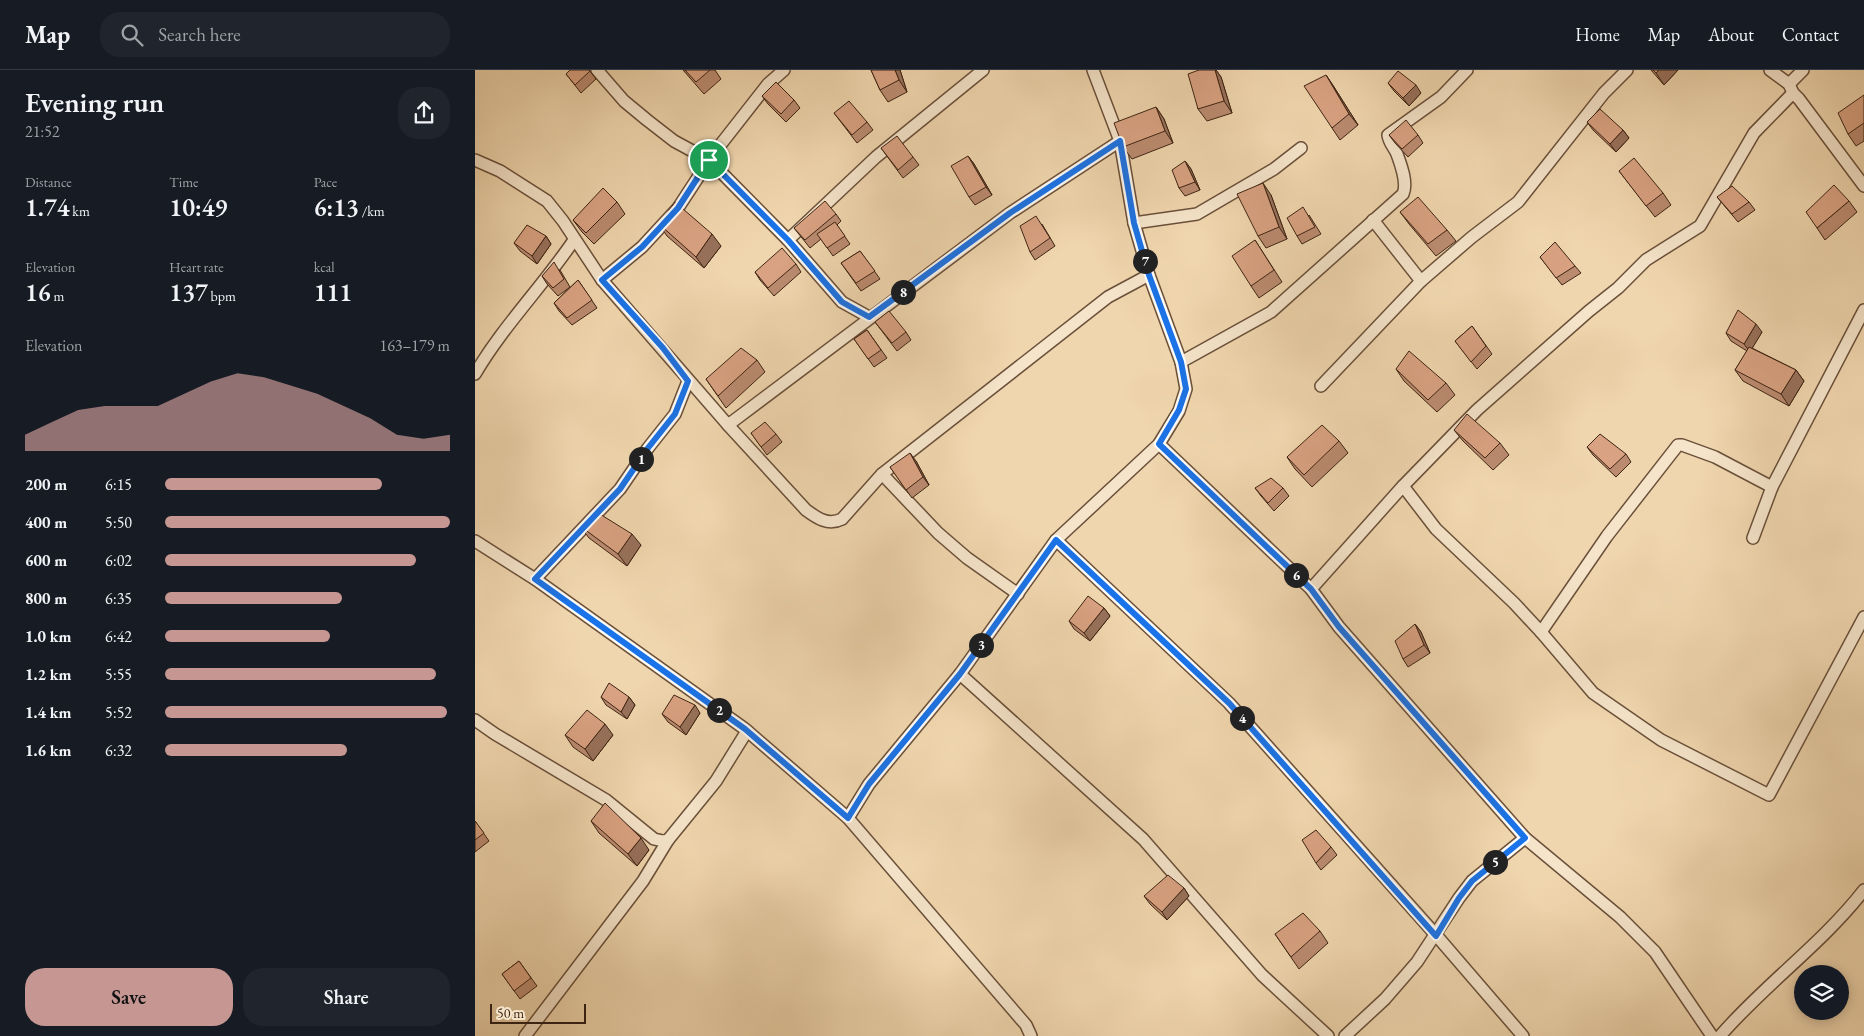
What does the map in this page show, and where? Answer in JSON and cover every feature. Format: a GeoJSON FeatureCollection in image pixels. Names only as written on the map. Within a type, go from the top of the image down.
{"type":"FeatureCollection","features":[{"type":"Feature","properties":{"kind":"street"},"geometry":{"type":"LineString","coordinates":[[597,70],[624,101],[673,141],[709,160],[788,240],[842,302],[869,317]]}},
{"type":"Feature","properties":{"kind":"street"},"geometry":{"type":"LineString","coordinates":[[602,280],[642,247],[678,208],[709,160],[768,84],[784,70]]}},
{"type":"Feature","properties":{"kind":"street"},"geometry":{"type":"LineString","coordinates":[[788,240],[876,157],[983,70]]}},
{"type":"Feature","properties":{"kind":"street"},"geometry":{"type":"LineString","coordinates":[[848,818],[869,784],[960,674],[1056,540],[1159,444],[1179,410],[1186,389],[1181,362],[1149,275],[1134,223],[1120,141],[1093,70]]}},
{"type":"Feature","properties":{"kind":"street"},"geometry":{"type":"LineString","coordinates":[[1181,362],[1271,312],[1403,194],[1406,185],[1397,154],[1389,141],[1388,135],[1441,97],[1467,70]]}},
{"type":"Feature","properties":{"kind":"street"},"geometry":{"type":"LineString","coordinates":[[1321,386],[1421,281],[1472,237],[1518,202],[1604,93],[1627,70]]}},
{"type":"Feature","properties":{"kind":"street"},"geometry":{"type":"LineString","coordinates":[[1770,70],[1791,89],[1864,186]]}},
{"type":"Feature","properties":{"kind":"street"},"geometry":{"type":"LineString","coordinates":[[1311,589],[1403,486],[1477,410],[1589,311],[1618,288],[1646,260],[1700,226],[1754,133],[1791,89],[1803,70]]}},
{"type":"Feature","properties":{"kind":"street"},"geometry":{"type":"LineString","coordinates":[[728,425],[869,317],[1010,213],[1120,141]]}},
{"type":"Feature","properties":{"kind":"street"},"geometry":{"type":"LineString","coordinates":[[1134,223],[1197,214],[1274,169],[1301,148]]}},
{"type":"Feature","properties":{"kind":"street"},"geometry":{"type":"LineString","coordinates":[[475,160],[500,171],[547,201],[563,221],[602,280],[663,348],[688,381],[806,510],[819,519],[828,522],[836,522],[841,519],[881,474],[1109,297],[1149,275]]}},
{"type":"Feature","properties":{"kind":"street"},"geometry":{"type":"LineString","coordinates":[[1373,220],[1421,281]]}},
{"type":"Feature","properties":{"kind":"street"},"geometry":{"type":"LineString","coordinates":[[475,374],[505,328],[557,266],[575,240]]}},
{"type":"Feature","properties":{"kind":"street"},"geometry":{"type":"LineString","coordinates":[[1753,538],[1772,487],[1864,310]]}},
{"type":"Feature","properties":{"kind":"street"},"geometry":{"type":"LineString","coordinates":[[535,579],[620,489],[648,448],[675,414],[688,381]]}},
{"type":"Feature","properties":{"kind":"street"},"geometry":{"type":"LineString","coordinates":[[1159,444],[1311,589],[1339,627],[1525,838],[1620,917],[1655,952],[1712,1036]]}},
{"type":"Feature","properties":{"kind":"street"},"geometry":{"type":"LineString","coordinates":[[1541,632],[1607,536],[1678,445],[1715,457],[1772,487]]}},
{"type":"Feature","properties":{"kind":"street"},"geometry":{"type":"LineString","coordinates":[[881,474],[937,533],[967,558],[1018,594]]}},
{"type":"Feature","properties":{"kind":"street"},"geometry":{"type":"LineString","coordinates":[[1403,486],[1436,529],[1514,603],[1593,693],[1661,740],[1769,795],[1864,617]]}},
{"type":"Feature","properties":{"kind":"street"},"geometry":{"type":"LineString","coordinates":[[1056,540],[1229,703],[1523,1036]]}},
{"type":"Feature","properties":{"kind":"street"},"geometry":{"type":"LineString","coordinates":[[475,541],[535,579],[747,730],[848,818],[1026,1025],[1031,1036]]}},
{"type":"Feature","properties":{"kind":"street"},"geometry":{"type":"LineString","coordinates":[[960,674],[1143,839],[1262,975],[1328,1036]]}},
{"type":"Feature","properties":{"kind":"street"},"geometry":{"type":"LineString","coordinates":[[475,720],[495,734],[606,800],[653,839],[667,840]]}},
{"type":"Feature","properties":{"kind":"street"},"geometry":{"type":"LineString","coordinates":[[525,1036],[643,881],[667,840],[716,781],[747,730]]}},
{"type":"Feature","properties":{"kind":"street"},"geometry":{"type":"LineString","coordinates":[[1345,1036],[1385,999],[1417,962],[1472,881],[1525,838]]}},
{"type":"Feature","properties":{"kind":"street"},"geometry":{"type":"LineString","coordinates":[[1720,1036],[1739,1014],[1809,949],[1864,890]]}},
{"type":"Feature","properties":{"kind":"building"},"geometry":{"type":"Polygon","coordinates":[[[570,70],[590,71],[575,85],[566,74],[570,70]]]}},
{"type":"Feature","properties":{"kind":"building"},"geometry":{"type":"Polygon","coordinates":[[[685,70],[710,70],[696,82],[685,70]]]}},
{"type":"Feature","properties":{"kind":"building"},"geometry":{"type":"Polygon","coordinates":[[[871,70],[895,70],[899,80],[880,90],[871,70]]]}},
{"type":"Feature","properties":{"kind":"building"},"geometry":{"type":"Polygon","coordinates":[[[1199,70],[1215,70],[1224,101],[1198,109],[1188,74],[1199,70]]]}},
{"type":"Feature","properties":{"kind":"building"},"geometry":{"type":"Polygon","coordinates":[[[1398,71],[1416,85],[1403,98],[1388,83],[1398,71]]]}},
{"type":"Feature","properties":{"kind":"building"},"geometry":{"type":"Polygon","coordinates":[[[1326,75],[1349,114],[1332,128],[1304,86],[1326,75]]]}},
{"type":"Feature","properties":{"kind":"building"},"geometry":{"type":"Polygon","coordinates":[[[776,82],[794,100],[781,114],[762,96],[776,82]]]}},
{"type":"Feature","properties":{"kind":"building"},"geometry":{"type":"Polygon","coordinates":[[[1864,95],[1864,123],[1848,134],[1838,113],[1864,95]]]}},
{"type":"Feature","properties":{"kind":"building"},"geometry":{"type":"Polygon","coordinates":[[[849,101],[867,122],[852,135],[834,113],[849,101]]]}},
{"type":"Feature","properties":{"kind":"building"},"geometry":{"type":"Polygon","coordinates":[[[1156,107],[1165,131],[1123,147],[1114,123],[1156,107]]]}},
{"type":"Feature","properties":{"kind":"building"},"geometry":{"type":"Polygon","coordinates":[[[1600,109],[1623,130],[1610,144],[1587,122],[1600,109]]]}},
{"type":"Feature","properties":{"kind":"building"},"geometry":{"type":"Polygon","coordinates":[[[1406,120],[1418,135],[1402,149],[1389,135],[1406,120]]]}},
{"type":"Feature","properties":{"kind":"building"},"geometry":{"type":"Polygon","coordinates":[[[897,136],[913,157],[898,170],[881,148],[897,136]]]}},
{"type":"Feature","properties":{"kind":"building"},"geometry":{"type":"Polygon","coordinates":[[[968,156],[986,187],[969,197],[951,166],[968,156]]]}},
{"type":"Feature","properties":{"kind":"building"},"geometry":{"type":"Polygon","coordinates":[[[1634,158],[1663,193],[1646,206],[1619,171],[1634,158]]]}},
{"type":"Feature","properties":{"kind":"building"},"geometry":{"type":"Polygon","coordinates":[[[1185,161],[1195,182],[1179,188],[1172,170],[1185,161]]]}},
{"type":"Feature","properties":{"kind":"building"},"geometry":{"type":"Polygon","coordinates":[[[1263,183],[1279,227],[1258,236],[1237,194],[1263,183]]]}},
{"type":"Feature","properties":{"kind":"building"},"geometry":{"type":"Polygon","coordinates":[[[1834,185],[1849,201],[1817,228],[1806,212],[1834,185]]]}},
{"type":"Feature","properties":{"kind":"building"},"geometry":{"type":"Polygon","coordinates":[[[1732,186],[1749,202],[1732,214],[1717,197],[1732,186]]]}},
{"type":"Feature","properties":{"kind":"building"},"geometry":{"type":"Polygon","coordinates":[[[603,188],[617,202],[586,233],[573,220],[603,188]]]}},
{"type":"Feature","properties":{"kind":"building"},"geometry":{"type":"Polygon","coordinates":[[[1418,197],[1447,230],[1428,244],[1400,212],[1418,197]]]}},
{"type":"Feature","properties":{"kind":"building"},"geometry":{"type":"Polygon","coordinates":[[[825,201],[836,214],[805,240],[794,228],[825,201]]]}},
{"type":"Feature","properties":{"kind":"building"},"geometry":{"type":"Polygon","coordinates":[[[675,202],[712,234],[696,257],[659,224],[675,202]]]}},
{"type":"Feature","properties":{"kind":"building"},"geometry":{"type":"Polygon","coordinates":[[[1303,207],[1315,227],[1297,236],[1287,218],[1303,207]]]}},
{"type":"Feature","properties":{"kind":"building"},"geometry":{"type":"Polygon","coordinates":[[[1036,216],[1050,238],[1030,252],[1020,226],[1036,216]]]}},
{"type":"Feature","properties":{"kind":"building"},"geometry":{"type":"Polygon","coordinates":[[[835,222],[845,236],[827,248],[817,234],[835,222]]]}},
{"type":"Feature","properties":{"kind":"building"},"geometry":{"type":"Polygon","coordinates":[[[527,225],[546,236],[532,256],[514,243],[527,225]]]}},
{"type":"Feature","properties":{"kind":"building"},"geometry":{"type":"Polygon","coordinates":[[[1255,240],[1274,270],[1251,286],[1232,256],[1255,240]]]}},
{"type":"Feature","properties":{"kind":"building"},"geometry":{"type":"Polygon","coordinates":[[[1555,242],[1575,266],[1556,278],[1540,257],[1555,242]]]}},
{"type":"Feature","properties":{"kind":"building"},"geometry":{"type":"Polygon","coordinates":[[[782,248],[796,264],[768,288],[755,272],[782,248]]]}},
{"type":"Feature","properties":{"kind":"building"},"geometry":{"type":"Polygon","coordinates":[[[860,251],[875,271],[856,283],[841,263],[860,251]]]}},
{"type":"Feature","properties":{"kind":"building"},"geometry":{"type":"Polygon","coordinates":[[[554,262],[564,279],[553,288],[542,276],[554,262]]]}},
{"type":"Feature","properties":{"kind":"building"},"geometry":{"type":"Polygon","coordinates":[[[578,280],[592,300],[567,318],[554,303],[578,280]]]}},
{"type":"Feature","properties":{"kind":"building"},"geometry":{"type":"Polygon","coordinates":[[[1738,310],[1756,324],[1744,344],[1726,333],[1738,310]]]}},
{"type":"Feature","properties":{"kind":"building"},"geometry":{"type":"Polygon","coordinates":[[[889,311],[906,332],[892,343],[875,322],[889,311]]]}},
{"type":"Feature","properties":{"kind":"building"},"geometry":{"type":"Polygon","coordinates":[[[1472,326],[1486,346],[1471,362],[1455,341],[1472,326]]]}},
{"type":"Feature","properties":{"kind":"building"},"geometry":{"type":"Polygon","coordinates":[[[867,330],[881,350],[868,359],[854,339],[867,330]]]}},
{"type":"Feature","properties":{"kind":"building"},"geometry":{"type":"Polygon","coordinates":[[[1749,347],[1796,370],[1781,394],[1735,370],[1749,347]]]}},
{"type":"Feature","properties":{"kind":"building"},"geometry":{"type":"Polygon","coordinates":[[[741,348],[757,360],[718,396],[706,379],[741,348]]]}},
{"type":"Feature","properties":{"kind":"building"},"geometry":{"type":"Polygon","coordinates":[[[1409,351],[1446,383],[1428,400],[1396,369],[1409,351]]]}},
{"type":"Feature","properties":{"kind":"building"},"geometry":{"type":"Polygon","coordinates":[[[1467,414],[1500,443],[1485,458],[1454,430],[1467,414]]]}},
{"type":"Feature","properties":{"kind":"building"},"geometry":{"type":"Polygon","coordinates":[[[765,422],[776,434],[761,447],[751,433],[765,422]]]}},
{"type":"Feature","properties":{"kind":"building"},"geometry":{"type":"Polygon","coordinates":[[[1322,425],[1339,441],[1304,475],[1287,457],[1322,425]]]}},
{"type":"Feature","properties":{"kind":"building"},"geometry":{"type":"Polygon","coordinates":[[[1600,434],[1626,454],[1610,469],[1587,447],[1600,434]]]}},
{"type":"Feature","properties":{"kind":"building"},"geometry":{"type":"Polygon","coordinates":[[[910,453],[923,477],[906,490],[890,467],[910,453]]]}},
{"type":"Feature","properties":{"kind":"building"},"geometry":{"type":"Polygon","coordinates":[[[1271,478],[1283,488],[1268,503],[1255,488],[1271,478]]]}},
{"type":"Feature","properties":{"kind":"building"},"geometry":{"type":"Polygon","coordinates":[[[595,511],[632,534],[618,554],[580,526],[595,511]]]}},
{"type":"Feature","properties":{"kind":"building"},"geometry":{"type":"Polygon","coordinates":[[[1088,596],[1104,608],[1084,633],[1069,621],[1088,596]]]}},
{"type":"Feature","properties":{"kind":"building"},"geometry":{"type":"Polygon","coordinates":[[[1415,624],[1424,645],[1403,659],[1395,641],[1415,624]]]}},
{"type":"Feature","properties":{"kind":"building"},"geometry":{"type":"Polygon","coordinates":[[[609,683],[629,697],[621,712],[601,697],[609,683]]]}},
{"type":"Feature","properties":{"kind":"building"},"geometry":{"type":"Polygon","coordinates":[[[674,695],[695,705],[680,727],[662,714],[674,695]]]}},
{"type":"Feature","properties":{"kind":"building"},"geometry":{"type":"Polygon","coordinates":[[[587,710],[605,724],[585,749],[565,735],[587,710]]]}},
{"type":"Feature","properties":{"kind":"building"},"geometry":{"type":"Polygon","coordinates":[[[605,803],[641,838],[628,854],[591,821],[605,803]]]}},
{"type":"Feature","properties":{"kind":"building"},"geometry":{"type":"Polygon","coordinates":[[[475,821],[484,833],[475,840],[475,821]]]}},
{"type":"Feature","properties":{"kind":"building"},"geometry":{"type":"Polygon","coordinates":[[[1316,830],[1331,847],[1316,863],[1302,840],[1316,830]]]}},
{"type":"Feature","properties":{"kind":"building"},"geometry":{"type":"Polygon","coordinates":[[[1168,875],[1184,888],[1162,912],[1144,896],[1168,875]]]}},
{"type":"Feature","properties":{"kind":"building"},"geometry":{"type":"Polygon","coordinates":[[[1303,913],[1320,931],[1291,957],[1275,934],[1303,913]]]}},
{"type":"Feature","properties":{"kind":"building"},"geometry":{"type":"Polygon","coordinates":[[[519,961],[531,978],[514,991],[502,974],[519,961]]]}},
{"type":"Feature","properties":{"kind":"route"},"geometry":{"type":"LineString","coordinates":[[1120,141],[1134,223],[1149,275],[1173,336],[1181,362],[1186,389],[1179,410],[1159,444],[1240,524],[1311,589],[1339,627],[1525,838],[1472,881],[1459,898],[1436,936],[1229,703],[1056,540],[960,674],[869,784],[848,818],[745,729],[535,579],[620,489],[648,448],[675,414],[688,381],[663,348],[602,280],[642,247],[678,208],[709,160],[739,188],[788,240],[842,302],[869,317],[1010,213],[1120,141]]}}]}
